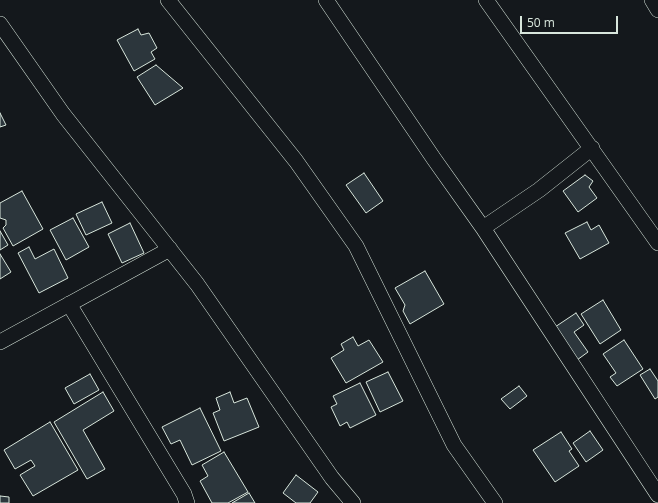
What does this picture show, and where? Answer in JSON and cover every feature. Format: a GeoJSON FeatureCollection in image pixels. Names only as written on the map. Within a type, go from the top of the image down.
{"type":"FeatureCollection","features":[{"type":"Feature","properties":{"kind":"street"},"geometry":{"type":"LineString","coordinates":[[168,0],[296,161],[356,246],[454,445],[495,503]]}},
{"type":"Feature","properties":{"kind":"street"},"geometry":{"type":"LineString","coordinates":[[326,0],[434,159],[483,228],[658,495]]}},
{"type":"Feature","properties":{"kind":"street"},"geometry":{"type":"LineString","coordinates":[[486,0],[658,243]]}},
{"type":"Feature","properties":{"kind":"street"},"geometry":{"type":"LineString","coordinates":[[652,0],[658,10]]}},
{"type":"Feature","properties":{"kind":"street"},"geometry":{"type":"LineString","coordinates":[[0,24],[63,114],[170,249],[242,348],[332,478],[353,503]]}},
{"type":"Feature","properties":{"kind":"street"},"geometry":{"type":"LineString","coordinates":[[483,228],[539,190],[592,148]]}},
{"type":"Feature","properties":{"kind":"street"},"geometry":{"type":"LineString","coordinates":[[0,342],[170,249]]}},
{"type":"Feature","properties":{"kind":"street"},"geometry":{"type":"LineString","coordinates":[[69,304],[184,494],[187,503]]}},
{"type":"Feature","properties":{"kind":"building"},"geometry":{"type":"Polygon","coordinates":[[[138,29],[141,35],[149,33],[157,48],[151,52],[155,59],[134,71],[117,40],[138,29]]]}},
{"type":"Feature","properties":{"kind":"building"},"geometry":{"type":"Polygon","coordinates":[[[156,65],[183,88],[155,105],[137,77],[156,65]]]}},
{"type":"Feature","properties":{"kind":"building"},"geometry":{"type":"Polygon","coordinates":[[[0,113],[6,125],[0,127],[0,113]]]}},
{"type":"Feature","properties":{"kind":"building"},"geometry":{"type":"Polygon","coordinates":[[[364,173],[383,201],[366,213],[346,185],[364,173]]]}},
{"type":"Feature","properties":{"kind":"building"},"geometry":{"type":"Polygon","coordinates":[[[585,175],[593,181],[589,187],[597,198],[578,212],[563,191],[585,175]]]}},
{"type":"Feature","properties":{"kind":"building"},"geometry":{"type":"Polygon","coordinates":[[[22,191],[43,229],[13,246],[3,228],[6,225],[6,220],[0,218],[0,203],[22,191]]]}},
{"type":"Feature","properties":{"kind":"building"},"geometry":{"type":"Polygon","coordinates":[[[102,202],[112,223],[86,235],[76,214],[102,202]]]}},
{"type":"Feature","properties":{"kind":"building"},"geometry":{"type":"Polygon","coordinates":[[[73,218],[89,247],[66,260],[50,230],[73,218]]]}},
{"type":"Feature","properties":{"kind":"building"},"geometry":{"type":"Polygon","coordinates":[[[587,222],[591,230],[599,225],[609,243],[580,259],[565,233],[587,222]]]}},
{"type":"Feature","properties":{"kind":"building"},"geometry":{"type":"Polygon","coordinates":[[[130,223],[144,253],[122,263],[108,234],[130,223]]]}},
{"type":"Feature","properties":{"kind":"building"},"geometry":{"type":"Polygon","coordinates":[[[0,231],[8,245],[0,250],[0,231]]]}},
{"type":"Feature","properties":{"kind":"building"},"geometry":{"type":"Polygon","coordinates":[[[29,247],[35,259],[54,249],[68,278],[39,293],[18,253],[29,247]]]}},
{"type":"Feature","properties":{"kind":"building"},"geometry":{"type":"Polygon","coordinates":[[[0,254],[11,272],[0,279],[0,254]]]}},
{"type":"Feature","properties":{"kind":"building"},"geometry":{"type":"Polygon","coordinates":[[[425,271],[444,304],[410,324],[403,311],[405,305],[395,288],[425,271]]]}},
{"type":"Feature","properties":{"kind":"building"},"geometry":{"type":"Polygon","coordinates":[[[603,300],[621,330],[600,344],[581,314],[603,300]]]}},
{"type":"Feature","properties":{"kind":"building"},"geometry":{"type":"Polygon","coordinates":[[[576,313],[584,325],[574,332],[588,352],[577,360],[555,327],[576,313]]]}},
{"type":"Feature","properties":{"kind":"building"},"geometry":{"type":"Polygon","coordinates":[[[353,337],[358,346],[369,340],[383,362],[346,383],[331,358],[344,350],[341,344],[353,337]]]}},
{"type":"Feature","properties":{"kind":"building"},"geometry":{"type":"Polygon","coordinates":[[[624,340],[643,369],[617,386],[610,377],[616,373],[603,354],[624,340]]]}},
{"type":"Feature","properties":{"kind":"building"},"geometry":{"type":"Polygon","coordinates":[[[650,369],[658,381],[658,397],[655,399],[640,375],[650,369]]]}},
{"type":"Feature","properties":{"kind":"building"},"geometry":{"type":"Polygon","coordinates":[[[388,372],[403,401],[380,412],[366,382],[388,372]]]}},
{"type":"Feature","properties":{"kind":"building"},"geometry":{"type":"Polygon","coordinates":[[[90,374],[99,390],[74,404],[65,388],[90,374]]]}},
{"type":"Feature","properties":{"kind":"building"},"geometry":{"type":"Polygon","coordinates":[[[360,383],[376,415],[350,428],[347,422],[340,426],[331,407],[337,404],[333,396],[360,383]]]}},
{"type":"Feature","properties":{"kind":"building"},"geometry":{"type":"Polygon","coordinates":[[[519,386],[527,396],[510,409],[501,399],[519,386]]]}},
{"type":"Feature","properties":{"kind":"building"},"geometry":{"type":"Polygon","coordinates":[[[103,392],[114,411],[83,430],[105,469],[87,479],[54,422],[103,392]]]}},
{"type":"Feature","properties":{"kind":"building"},"geometry":{"type":"Polygon","coordinates":[[[230,392],[234,403],[247,398],[259,427],[224,441],[213,413],[220,410],[216,398],[230,392]]]}},
{"type":"Feature","properties":{"kind":"building"},"geometry":{"type":"Polygon","coordinates":[[[200,408],[221,451],[192,465],[180,440],[171,444],[162,427],[200,408]]]}},
{"type":"Feature","properties":{"kind":"building"},"geometry":{"type":"Polygon","coordinates":[[[50,422],[78,470],[33,496],[20,475],[35,466],[31,460],[15,469],[4,450],[50,422]]]}},
{"type":"Feature","properties":{"kind":"building"},"geometry":{"type":"Polygon","coordinates":[[[590,431],[603,450],[586,462],[573,443],[590,431]]]}},
{"type":"Feature","properties":{"kind":"building"},"geometry":{"type":"Polygon","coordinates":[[[561,432],[572,449],[569,451],[579,466],[555,482],[533,450],[561,432]]]}},
{"type":"Feature","properties":{"kind":"building"},"geometry":{"type":"Polygon","coordinates":[[[224,452],[248,492],[228,503],[212,503],[200,481],[208,476],[202,465],[224,452]]]}},
{"type":"Feature","properties":{"kind":"building"},"geometry":{"type":"Polygon","coordinates":[[[296,475],[318,492],[310,503],[296,503],[283,493],[296,475]]]}},
{"type":"Feature","properties":{"kind":"building"},"geometry":{"type":"Polygon","coordinates":[[[249,493],[255,503],[232,503],[249,493]]]}},
{"type":"Feature","properties":{"kind":"building"},"geometry":{"type":"Polygon","coordinates":[[[0,496],[9,497],[9,503],[0,503],[0,496]]]}}]}
